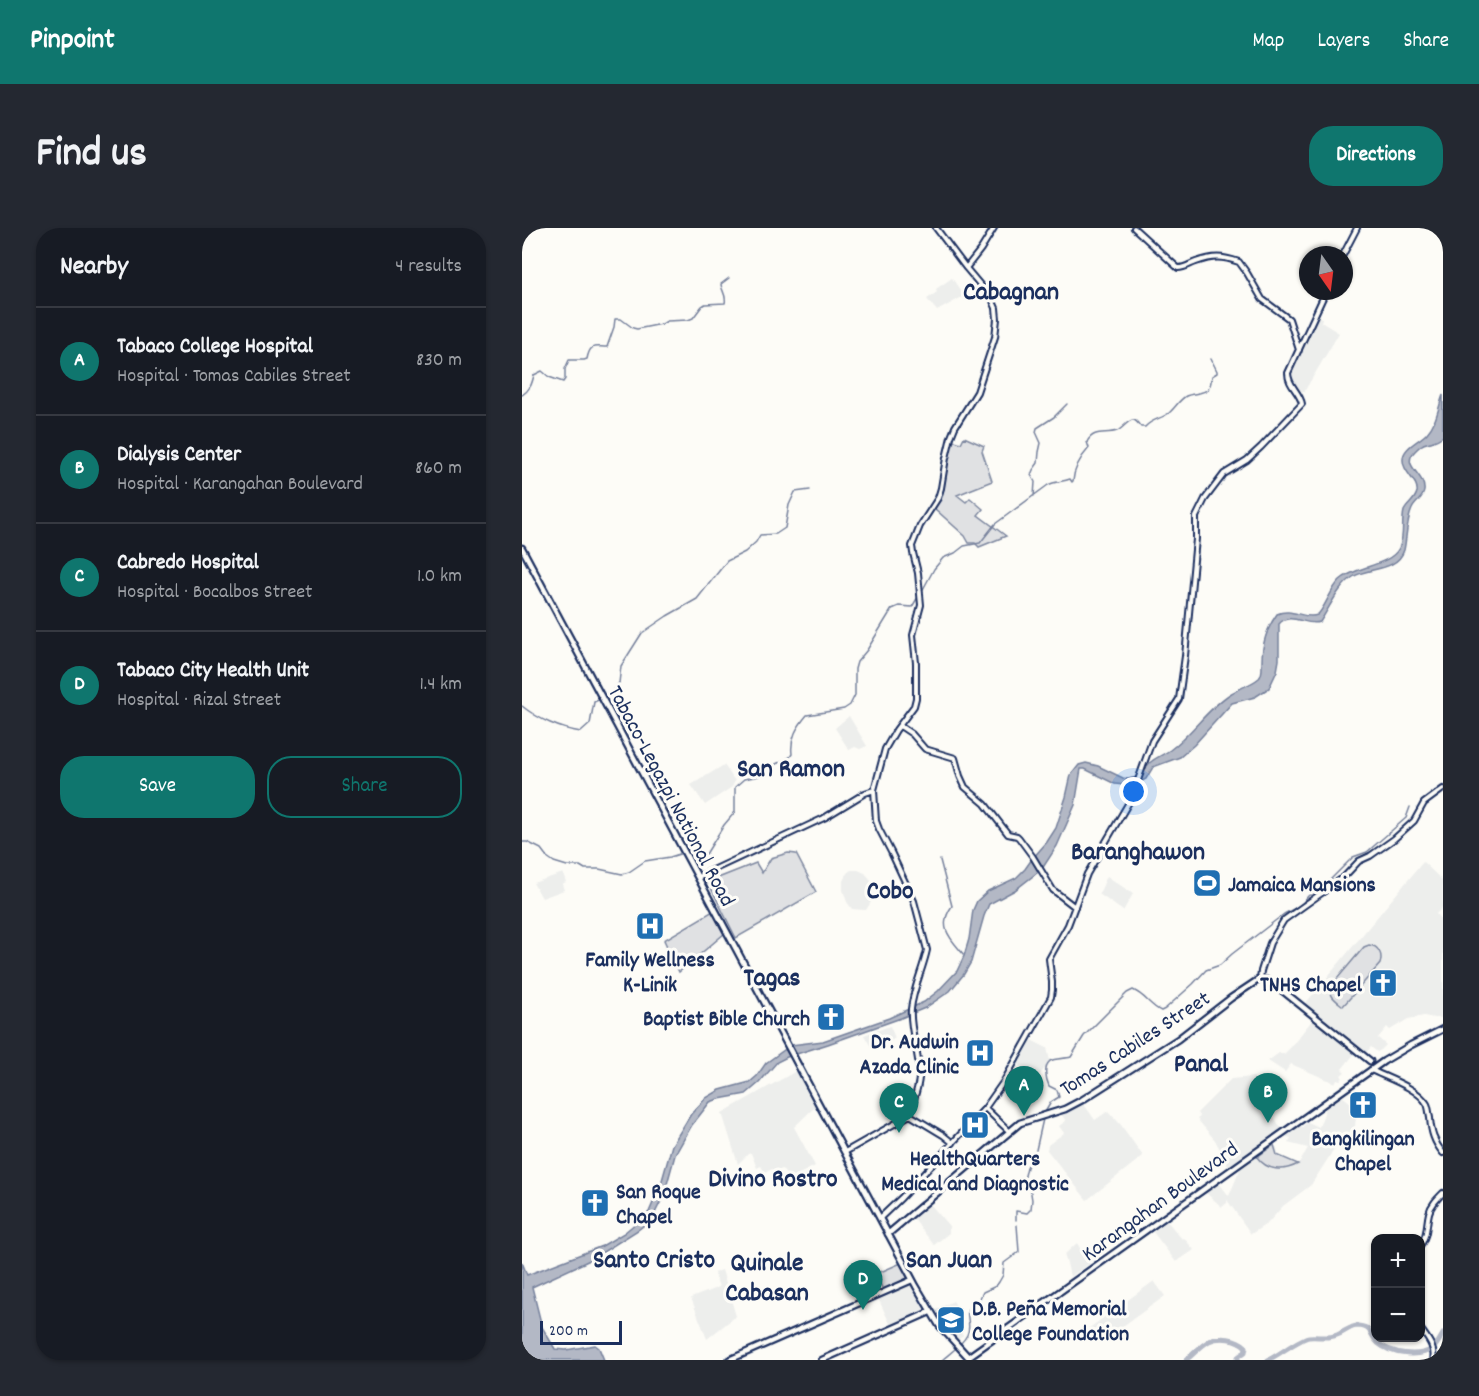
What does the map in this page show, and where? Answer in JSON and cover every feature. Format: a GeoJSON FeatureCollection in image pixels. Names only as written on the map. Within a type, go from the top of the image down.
{"type":"FeatureCollection","features":[{"type":"Feature","properties":{"kind":"main road","name":"Tabaco-Legazpi National Road"},"geometry":{"type":"LineString","coordinates":[[522,548],[912,1280],[945,1333],[969,1359]]}},
{"type":"Feature","properties":{"kind":"main road"},"geometry":{"type":"LineString","coordinates":[[1260,980],[1268,981],[1278,987],[1370,1061],[1384,1061]]}},
{"type":"Feature","properties":{"kind":"main road","name":"Tomas Cabiles Street"},"geometry":{"type":"LineString","coordinates":[[888,1234],[1020,1123],[1074,1104],[1185,1034],[1231,998],[1260,980]]}},
{"type":"Feature","properties":{"kind":"main road","name":"Karangahan Boulevard"},"geometry":{"type":"LineString","coordinates":[[969,1359],[1187,1200],[1371,1070],[1443,1029]]}},
{"type":"Feature","properties":{"kind":"main road"},"geometry":{"type":"LineString","coordinates":[[1370,1061],[1371,1070]]}},
{"type":"Feature","properties":{"kind":"main road"},"geometry":{"type":"LineString","coordinates":[[729,1360],[912,1280]]}},
{"type":"Feature","properties":{"kind":"main road"},"geometry":{"type":"LineString","coordinates":[[822,1360],[930,1312]]}},
{"type":"Feature","properties":{"kind":"street"},"geometry":{"type":"LineString","coordinates":[[845,1152],[910,1115],[919,1076],[911,1005],[927,950],[926,941],[914,901],[876,821],[874,790],[883,754],[896,730],[914,706],[916,698],[913,635],[921,599],[912,546],[920,526],[942,488],[951,436],[977,392],[995,337],[997,319],[992,299],[936,228]]}},
{"type":"Feature","properties":{"kind":"street"},"geometry":{"type":"LineString","coordinates":[[966,268],[994,228]]}},
{"type":"Feature","properties":{"kind":"street"},"geometry":{"type":"LineString","coordinates":[[1134,228],[1178,268],[1215,257],[1239,262],[1262,299],[1289,319],[1299,350]]}},
{"type":"Feature","properties":{"kind":"street"},"geometry":{"type":"LineString","coordinates":[[1348,246],[1357,228]]}},
{"type":"Feature","properties":{"kind":"street"},"geometry":{"type":"LineString","coordinates":[[880,1218],[985,1107],[1009,1072],[1051,997],[1049,959],[1068,925],[1087,874],[1130,800],[1152,741],[1179,699],[1196,539],[1196,517],[1205,499],[1224,474],[1247,460],[1265,444],[1302,404],[1288,378],[1289,370],[1322,300]]}},
{"type":"Feature","properties":{"kind":"street"},"geometry":{"type":"LineString","coordinates":[[900,726],[912,734],[925,749],[956,759],[965,787],[985,804],[1008,834],[1020,838],[1053,890],[1075,907]]}},
{"type":"Feature","properties":{"kind":"street"},"geometry":{"type":"LineString","coordinates":[[1260,980],[1270,943],[1284,920],[1344,877],[1359,861],[1394,839],[1414,820],[1424,803],[1443,789]]}},
{"type":"Feature","properties":{"kind":"street"},"geometry":{"type":"LineString","coordinates":[[698,877],[824,818],[874,790]]}},
{"type":"Feature","properties":{"kind":"street"},"geometry":{"type":"LineString","coordinates":[[1371,1070],[1409,1089],[1423,1100],[1428,1106],[1432,1134],[1443,1153]]}},
{"type":"Feature","properties":{"kind":"street"},"geometry":{"type":"LineString","coordinates":[[985,1107],[1009,1131]]}},
{"type":"Feature","properties":{"kind":"street"},"geometry":{"type":"LineString","coordinates":[[910,1115],[953,1143]]}},
{"type":"Feature","properties":{"kind":"street"},"geometry":{"type":"LineString","coordinates":[[1425,1238],[1429,1213],[1443,1194]]}},
{"type":"Feature","properties":{"kind":"street"},"geometry":{"type":"LineString","coordinates":[[1425,1335],[1435,1353],[1433,1360]]}},
{"type":"Feature","properties":{"kind":"shaded area"},"geometry":{"type":"Polygon","coordinates":[[[952,278],[964,296],[937,311],[927,299],[937,292],[936,289],[952,278]]]}},
{"type":"Feature","properties":{"kind":"shaded area"},"geometry":{"type":"Polygon","coordinates":[[[1317,316],[1322,318],[1321,322],[1339,333],[1304,392],[1295,388],[1290,380],[1289,372],[1317,316]]]}},
{"type":"Feature","properties":{"kind":"shaded area"},"geometry":{"type":"Polygon","coordinates":[[[1443,395],[1443,436],[1421,445],[1411,456],[1410,461],[1424,485],[1424,491],[1410,514],[1404,550],[1400,557],[1389,566],[1359,574],[1348,581],[1320,622],[1283,620],[1279,624],[1277,671],[1269,688],[1255,697],[1232,703],[1180,757],[1153,767],[1146,779],[1133,786],[1115,784],[1081,769],[1075,805],[1057,846],[1042,869],[1015,890],[989,904],[971,962],[950,991],[925,1008],[901,1018],[787,1057],[777,1062],[746,1094],[710,1102],[692,1125],[675,1155],[664,1195],[652,1219],[592,1259],[532,1287],[542,1327],[555,1349],[566,1350],[595,1345],[599,1348],[604,1360],[522,1360],[522,1262],[527,1275],[602,1246],[624,1233],[649,1212],[661,1184],[672,1145],[691,1114],[706,1098],[720,1090],[750,1082],[766,1063],[791,1045],[823,1041],[889,1018],[924,1002],[938,991],[957,971],[964,956],[973,910],[977,901],[988,891],[1016,878],[1047,842],[1056,828],[1071,775],[1079,765],[1086,763],[1098,766],[1128,779],[1141,776],[1149,763],[1170,750],[1222,700],[1259,678],[1262,672],[1266,636],[1277,614],[1287,612],[1308,616],[1317,615],[1333,588],[1346,575],[1388,559],[1394,554],[1402,539],[1404,511],[1417,492],[1416,484],[1403,464],[1404,455],[1430,429],[1443,395]]]}},
{"type":"Feature","properties":{"kind":"shaded area"},"geometry":{"type":"Polygon","coordinates":[[[964,437],[984,446],[982,451],[992,481],[957,495],[966,502],[970,498],[983,509],[978,515],[1006,536],[979,547],[975,543],[969,543],[965,536],[934,508],[944,489],[947,458],[952,440],[961,443],[964,437]]]}},
{"type":"Feature","properties":{"kind":"shaded area"},"geometry":{"type":"Polygon","coordinates":[[[849,716],[867,746],[849,750],[835,728],[849,716]]]}},
{"type":"Feature","properties":{"kind":"shaded area"},"geometry":{"type":"Polygon","coordinates":[[[724,765],[735,781],[732,787],[705,805],[691,785],[724,765]]]}},
{"type":"Feature","properties":{"kind":"shaded area"},"geometry":{"type":"Polygon","coordinates":[[[788,853],[796,854],[816,892],[736,938],[708,882],[756,863],[762,873],[771,858],[788,853]]]}},
{"type":"Feature","properties":{"kind":"shaded area"},"geometry":{"type":"Polygon","coordinates":[[[1423,862],[1443,881],[1443,907],[1436,914],[1443,922],[1443,1018],[1424,1016],[1408,1019],[1390,1030],[1387,1027],[1378,1038],[1386,1045],[1377,1052],[1371,1047],[1365,1054],[1305,1004],[1423,862]]]}},
{"type":"Feature","properties":{"kind":"shaded area"},"geometry":{"type":"Polygon","coordinates":[[[851,870],[865,873],[870,879],[874,890],[873,899],[866,910],[852,909],[847,902],[843,881],[851,870]]]}},
{"type":"Feature","properties":{"kind":"shaded area"},"geometry":{"type":"Polygon","coordinates":[[[563,873],[566,882],[562,884],[564,890],[542,898],[533,883],[563,873]]]}},
{"type":"Feature","properties":{"kind":"shaded area"},"geometry":{"type":"Polygon","coordinates":[[[1107,876],[1133,894],[1123,911],[1099,894],[1107,876]]]}},
{"type":"Feature","properties":{"kind":"shaded area"},"geometry":{"type":"Polygon","coordinates":[[[713,911],[725,933],[679,972],[664,940],[713,911]]]}},
{"type":"Feature","properties":{"kind":"shaded area"},"geometry":{"type":"Polygon","coordinates":[[[1369,945],[1375,947],[1379,952],[1380,964],[1343,1006],[1332,995],[1331,986],[1364,947],[1369,945]]]}},
{"type":"Feature","properties":{"kind":"shaded area"},"geometry":{"type":"Polygon","coordinates":[[[1313,1019],[1355,1053],[1342,1069],[1345,1072],[1341,1075],[1343,1078],[1337,1079],[1335,1083],[1291,1064],[1285,1072],[1268,1061],[1279,1053],[1284,1054],[1313,1019]]]}},
{"type":"Feature","properties":{"kind":"shaded area"},"geometry":{"type":"Polygon","coordinates":[[[890,1026],[895,1038],[885,1045],[871,1047],[864,1035],[890,1026]]]}},
{"type":"Feature","properties":{"kind":"shaded area"},"geometry":{"type":"Polygon","coordinates":[[[1029,1039],[1047,1048],[1050,1061],[1039,1076],[1016,1063],[1029,1039]]]}},
{"type":"Feature","properties":{"kind":"shaded area"},"geometry":{"type":"Polygon","coordinates":[[[798,1070],[817,1105],[794,1127],[815,1166],[789,1179],[782,1169],[774,1173],[772,1169],[765,1173],[761,1166],[757,1168],[751,1153],[738,1164],[722,1113],[798,1070]]]}},
{"type":"Feature","properties":{"kind":"shaded area"},"geometry":{"type":"Polygon","coordinates":[[[1253,1077],[1265,1087],[1261,1098],[1282,1129],[1229,1167],[1215,1140],[1197,1119],[1200,1117],[1197,1113],[1231,1079],[1253,1077]]]}},
{"type":"Feature","properties":{"kind":"shaded area"},"geometry":{"type":"Polygon","coordinates":[[[1341,1095],[1358,1109],[1355,1126],[1331,1154],[1311,1185],[1283,1206],[1268,1223],[1251,1234],[1227,1200],[1222,1207],[1206,1193],[1219,1183],[1229,1196],[1241,1167],[1274,1144],[1278,1155],[1299,1164],[1308,1148],[1288,1143],[1291,1138],[1285,1136],[1308,1122],[1319,1127],[1327,1105],[1341,1095]]]}},
{"type":"Feature","properties":{"kind":"shaded area"},"geometry":{"type":"Polygon","coordinates":[[[1083,1103],[1095,1120],[1108,1111],[1143,1156],[1087,1200],[1047,1150],[1048,1145],[1064,1133],[1059,1126],[1066,1121],[1061,1114],[1083,1103]]]}},
{"type":"Feature","properties":{"kind":"shaded area"},"geometry":{"type":"Polygon","coordinates":[[[1274,1145],[1277,1155],[1298,1164],[1276,1169],[1261,1162],[1257,1157],[1274,1145]]]}},
{"type":"Feature","properties":{"kind":"shaded area"},"geometry":{"type":"Polygon","coordinates":[[[930,1204],[949,1226],[949,1233],[934,1245],[913,1218],[930,1204]]]}},
{"type":"Feature","properties":{"kind":"shaded area"},"geometry":{"type":"Polygon","coordinates":[[[1167,1221],[1194,1250],[1176,1262],[1153,1232],[1167,1221]]]}},
{"type":"Feature","properties":{"kind":"shaded area"},"geometry":{"type":"Polygon","coordinates":[[[1077,1243],[1084,1255],[1092,1262],[1070,1277],[1064,1255],[1077,1243]]]}},
{"type":"Feature","properties":{"kind":"shaded area"},"geometry":{"type":"Polygon","coordinates":[[[901,1263],[908,1278],[883,1290],[876,1274],[901,1263]]]}},
{"type":"Feature","properties":{"kind":"shaded area"},"geometry":{"type":"Polygon","coordinates":[[[722,1270],[736,1316],[707,1339],[691,1298],[719,1287],[714,1273],[722,1270]]]}},
{"type":"Feature","properties":{"kind":"shaded area"},"geometry":{"type":"Polygon","coordinates":[[[1154,1281],[1165,1296],[1099,1343],[1088,1329],[1154,1281]]]}},
{"type":"Feature","properties":{"kind":"shaded area"},"geometry":{"type":"Polygon","coordinates":[[[910,1284],[926,1312],[892,1328],[878,1298],[910,1284]]]}},
{"type":"Feature","properties":{"kind":"shaded area","name":"D.B. Peña Memorial College Foundation"},"geometry":{"type":"Polygon","coordinates":[[[953,1301],[962,1315],[960,1317],[963,1324],[958,1327],[963,1336],[956,1341],[934,1311],[953,1301]]]}},
{"type":"Feature","properties":{"kind":"waterway"},"geometry":{"type":"LineString","coordinates":[[522,395],[527,391],[534,375],[542,371],[549,377],[563,382],[569,360],[587,359],[591,348],[607,347],[615,319],[621,319],[637,329],[667,321],[688,320],[693,318],[705,304],[725,303],[721,284],[729,278]]}},
{"type":"Feature","properties":{"kind":"waterway"},"geometry":{"type":"LineString","coordinates":[[921,593],[943,558],[964,546],[980,543],[995,524],[1048,485],[1070,479],[1072,482],[1078,463],[1089,448],[1087,442],[1093,435],[1117,431],[1132,420],[1141,427],[1145,427],[1169,413],[1186,396],[1206,391],[1210,386],[1212,376],[1217,373],[1211,359]]}},
{"type":"Feature","properties":{"kind":"waterway"},"geometry":{"type":"LineString","coordinates":[[1034,496],[1035,482],[1031,475],[1038,463],[1041,443],[1036,432],[1037,428],[1054,417],[1067,404]]}},
{"type":"Feature","properties":{"kind":"waterway"},"geometry":{"type":"LineString","coordinates":[[522,706],[550,723],[581,732],[590,724],[594,702],[609,695],[619,683],[621,666],[642,633],[697,599],[727,561],[745,552],[760,535],[776,534],[785,528],[789,505],[795,492],[810,490]]}},
{"type":"Feature","properties":{"kind":"waterway"},"geometry":{"type":"LineString","coordinates":[[522,842],[541,849],[554,862],[622,874],[645,861],[689,851],[706,854],[735,812],[735,787],[744,779],[759,776],[790,757],[795,733],[807,715],[844,709],[850,705],[855,695],[857,662],[892,609],[899,606],[912,607],[918,597]]}},
{"type":"Feature","properties":{"kind":"waterway"},"geometry":{"type":"LineString","coordinates":[[1044,1114],[1051,1102],[1059,1097],[1057,1090],[1049,1086],[1046,1066],[1052,1060],[1071,1057],[1084,1036],[1127,993],[1133,990],[1157,1009],[1161,1011],[1165,1009],[1206,970],[1220,965],[1284,914],[1301,905],[1308,896],[1329,881],[1353,857],[1367,852],[1406,818],[1410,807]]}},
{"type":"Feature","properties":{"kind":"waterway"},"geometry":{"type":"LineString","coordinates":[[940,860],[952,906],[946,920],[947,932],[964,955]]}},
{"type":"Feature","properties":{"kind":"waterway"},"geometry":{"type":"LineString","coordinates":[[1016,1220],[1016,1211],[1027,1213],[1031,1209],[1030,1187],[1024,1180],[1027,1167],[1036,1150],[1043,1119]]}},
{"type":"Feature","properties":{"kind":"waterway"},"geometry":{"type":"LineString","coordinates":[[942,1360],[965,1339],[969,1330],[969,1308],[978,1302],[983,1292],[996,1286],[1003,1275],[1004,1263],[1019,1252],[1017,1225]]}},
{"type":"Feature","properties":{"kind":"waterway"},"geometry":{"type":"LineString","coordinates":[[1268,1360],[1305,1338],[1334,1336],[1355,1326],[1366,1328],[1383,1347],[1405,1354],[1426,1352],[1432,1349],[1443,1334]]}},
{"type":"Feature","properties":{"kind":"waterway"},"geometry":{"type":"LineString","coordinates":[[1186,1360],[1209,1341],[1223,1338],[1246,1347],[1238,1360]]}},
{"type":"Feature","properties":{"kind":"place","name":"Jamaica Mansions"},"geometry":{"type":"Point","coordinates":[1207,883]}},
{"type":"Feature","properties":{"kind":"place","name":"Family Wellness K-Linik"},"geometry":{"type":"Point","coordinates":[650,926]}},
{"type":"Feature","properties":{"kind":"place","name":"TNHS Chapel"},"geometry":{"type":"Point","coordinates":[1383,983]}},
{"type":"Feature","properties":{"kind":"place","name":"Baptist Bible Church"},"geometry":{"type":"Point","coordinates":[831,1017]}},
{"type":"Feature","properties":{"kind":"place","name":"Dr. Audwin Azada Clinic"},"geometry":{"type":"Point","coordinates":[980,1053]}},
{"type":"Feature","properties":{"kind":"place","name":"Bangkilingan Chapel"},"geometry":{"type":"Point","coordinates":[1363,1105]}},
{"type":"Feature","properties":{"kind":"place","name":"Tabaco College Hospital"},"geometry":{"type":"Point","coordinates":[1024,1116]}},
{"type":"Feature","properties":{"kind":"place","name":"Dialysis Center"},"geometry":{"type":"Point","coordinates":[1268,1123]}},
{"type":"Feature","properties":{"kind":"place","name":"HealthQuarters Medical and Diagnostic"},"geometry":{"type":"Point","coordinates":[975,1125]}},
{"type":"Feature","properties":{"kind":"place","name":"Cabredo Hospital"},"geometry":{"type":"Point","coordinates":[899,1133]}},
{"type":"Feature","properties":{"kind":"place","name":"San Roque Chapel"},"geometry":{"type":"Point","coordinates":[595,1203]}},
{"type":"Feature","properties":{"kind":"place","name":"Tabaco City Health Unit"},"geometry":{"type":"Point","coordinates":[863,1310]}},
{"type":"Feature","properties":{"kind":"place","name":"D.B. Peña Memorial College Foundation"},"geometry":{"type":"Point","coordinates":[951,1320]}},
{"type":"Feature","properties":{"kind":"district","name":"Cabagnan"},"geometry":{"type":"Point","coordinates":[1011,290]}},
{"type":"Feature","properties":{"kind":"district","name":"San Ramon"},"geometry":{"type":"Point","coordinates":[791,767]}},
{"type":"Feature","properties":{"kind":"district","name":"Baranghawon"},"geometry":{"type":"Point","coordinates":[1138,850]}},
{"type":"Feature","properties":{"kind":"district","name":"Cobo"},"geometry":{"type":"Point","coordinates":[890,889]}},
{"type":"Feature","properties":{"kind":"district","name":"Tagas"},"geometry":{"type":"Point","coordinates":[772,976]}},
{"type":"Feature","properties":{"kind":"district","name":"Panal"},"geometry":{"type":"Point","coordinates":[1201,1062]}},
{"type":"Feature","properties":{"kind":"district","name":"Divino Rostro"},"geometry":{"type":"Point","coordinates":[773,1177]}},
{"type":"Feature","properties":{"kind":"district","name":"Santo Cristo"},"geometry":{"type":"Point","coordinates":[654,1258]}},
{"type":"Feature","properties":{"kind":"district","name":"San Juan"},"geometry":{"type":"Point","coordinates":[949,1258]}},
{"type":"Feature","properties":{"kind":"district","name":"Quinale Cabasan"},"geometry":{"type":"Point","coordinates":[767,1276]}}]}
